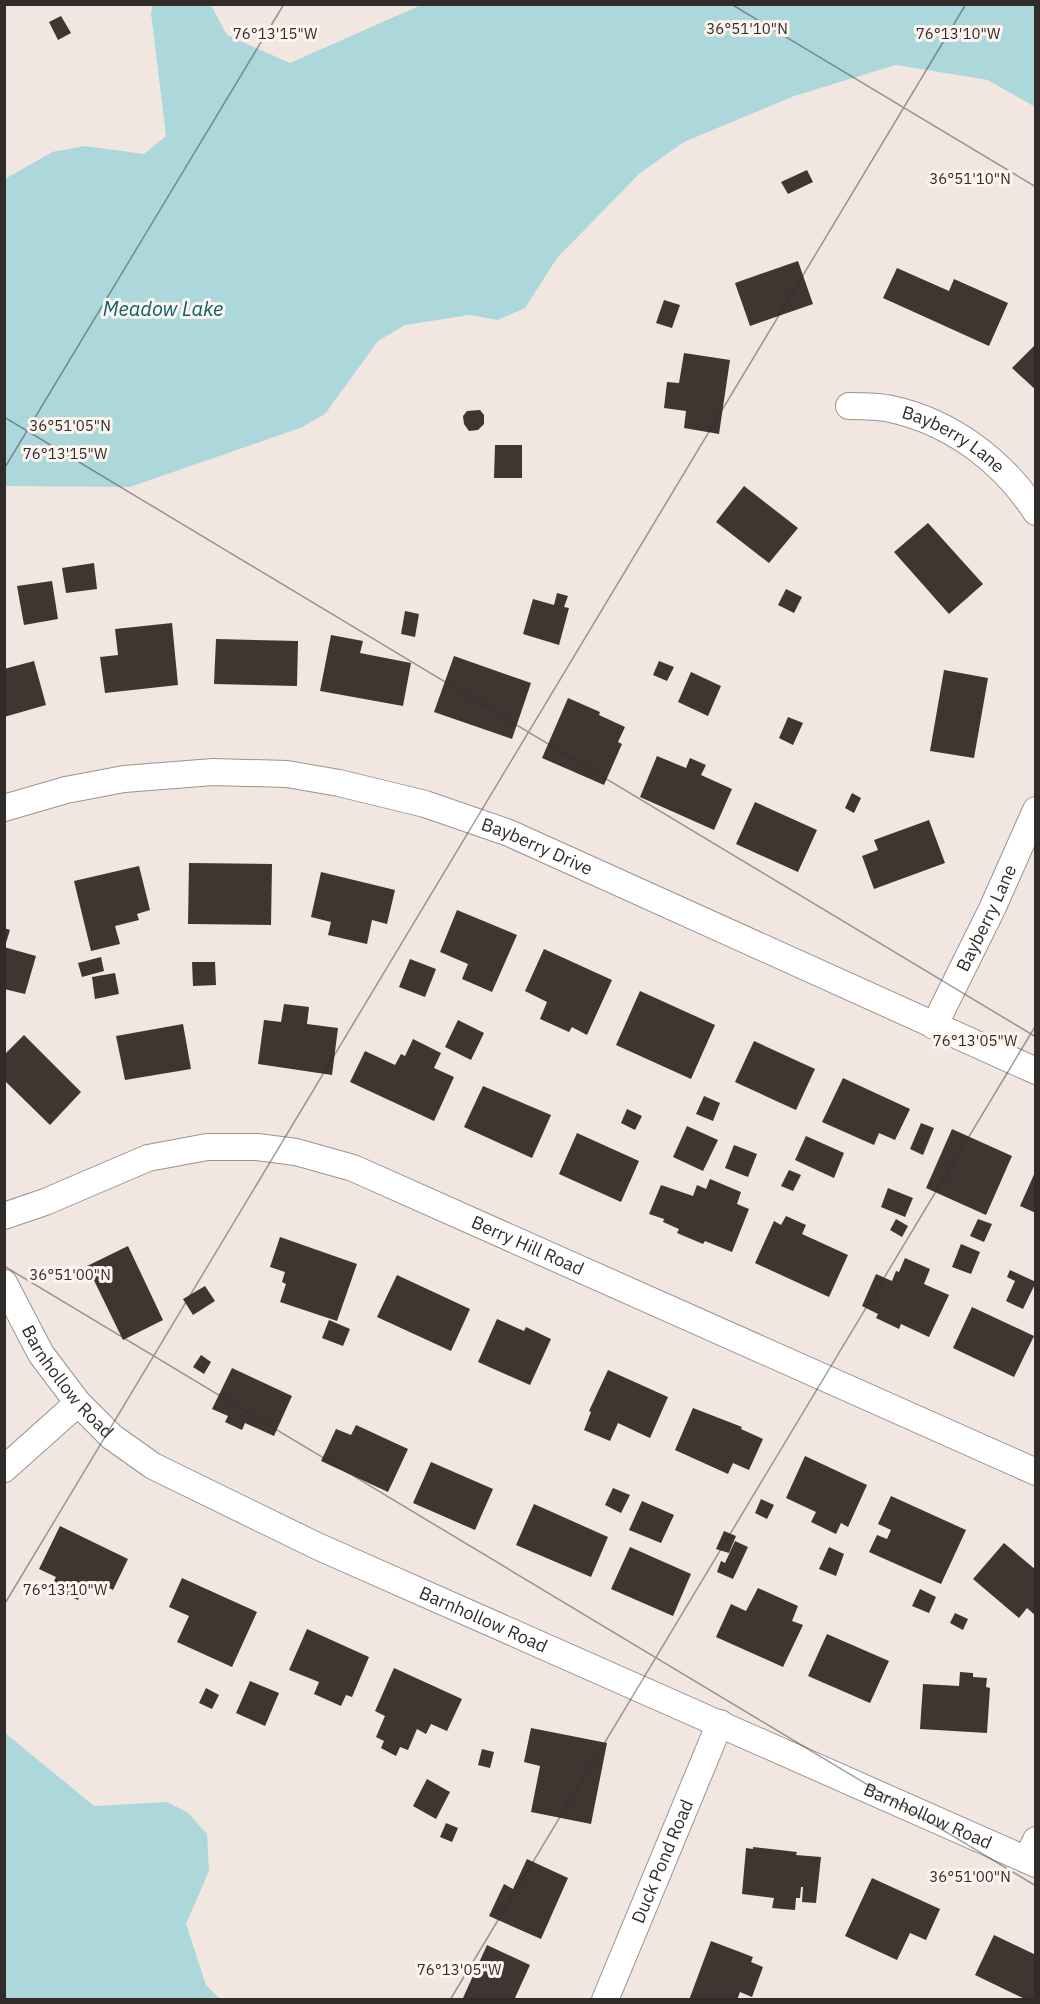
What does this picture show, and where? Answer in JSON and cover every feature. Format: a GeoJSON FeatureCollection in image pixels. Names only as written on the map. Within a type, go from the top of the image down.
{"type":"FeatureCollection","features":[{"type":"Feature","properties":{"kind":"street","name":"Bayberry Lane"},"geometry":{"type":"LineString","coordinates":[[849,406],[890,408],[928,420],[965,440],[998,466],[1026,497],[1035,512]]}},
{"type":"Feature","properties":{"kind":"street","name":"Bayberry Drive"},"geometry":{"type":"LineString","coordinates":[[4,808],[66,790],[124,779],[213,772],[287,774],[339,783],[426,804],[509,833],[1035,1071]]}},
{"type":"Feature","properties":{"kind":"street","name":"Bayberry Lane"},"geometry":{"type":"LineString","coordinates":[[934,1026],[992,909],[1035,810]]}},
{"type":"Feature","properties":{"kind":"street","name":"Berry Hill Road"},"geometry":{"type":"LineString","coordinates":[[4,1216],[45,1202],[148,1158],[207,1147],[257,1147],[296,1152],[353,1168],[1035,1472]]}},
{"type":"Feature","properties":{"kind":"street","name":"Barnhollow Road"},"geometry":{"type":"LineString","coordinates":[[4,1283],[41,1354],[78,1403],[112,1437],[153,1466],[317,1546],[720,1724],[1032,1855]]}},
{"type":"Feature","properties":{"kind":"street"},"geometry":{"type":"LineString","coordinates":[[4,1469],[78,1403]]}},
{"type":"Feature","properties":{"kind":"street","name":"Duck Pond Road"},"geometry":{"type":"LineString","coordinates":[[605,2000],[720,1724]]}},
{"type":"Feature","properties":{"kind":"water","name":"Meadow Lake"},"geometry":{"type":"Polygon","coordinates":[[[153,5],[211,5],[227,35],[290,63],[421,5],[1035,5],[1035,107],[988,80],[896,65],[794,96],[684,142],[640,173],[557,258],[525,308],[498,320],[469,315],[405,325],[378,341],[325,414],[300,428],[130,487],[5,486],[5,179],[52,152],[85,146],[144,154],[166,136],[151,13],[153,5]]]}},
{"type":"Feature","properties":{"kind":"water"},"geometry":{"type":"Polygon","coordinates":[[[4,1732],[94,1806],[167,1802],[187,1812],[207,1834],[209,1871],[186,1924],[206,1985],[220,1999],[5,1999],[4,1732]]]}},
{"type":"Feature","properties":{"kind":"building"},"geometry":{"type":"Polygon","coordinates":[[[61,16],[71,33],[58,40],[49,22],[61,16]]]}},
{"type":"Feature","properties":{"kind":"building"},"geometry":{"type":"Polygon","coordinates":[[[807,170],[813,182],[788,194],[781,182],[807,170]]]}},
{"type":"Feature","properties":{"kind":"building"},"geometry":{"type":"Polygon","coordinates":[[[798,261],[813,304],[750,326],[735,283],[798,261]]]}},
{"type":"Feature","properties":{"kind":"building"},"geometry":{"type":"Polygon","coordinates":[[[897,268],[949,291],[954,279],[1008,303],[989,346],[883,298],[897,268]]]}},
{"type":"Feature","properties":{"kind":"building"},"geometry":{"type":"Polygon","coordinates":[[[664,300],[680,305],[672,328],[656,323],[664,300]]]}},
{"type":"Feature","properties":{"kind":"building"},"geometry":{"type":"Polygon","coordinates":[[[1036,344],[1036,390],[1012,368],[1036,344]]]}},
{"type":"Feature","properties":{"kind":"building"},"geometry":{"type":"Polygon","coordinates":[[[684,353],[730,360],[719,434],[684,428],[686,411],[664,408],[667,382],[679,383],[684,353]]]}},
{"type":"Feature","properties":{"kind":"building"},"geometry":{"type":"Polygon","coordinates":[[[480,410],[484,415],[484,424],[478,430],[469,431],[464,424],[463,416],[467,411],[480,410]]]}},
{"type":"Feature","properties":{"kind":"building"},"geometry":{"type":"Polygon","coordinates":[[[495,445],[522,445],[522,478],[494,478],[495,445]]]}},
{"type":"Feature","properties":{"kind":"building"},"geometry":{"type":"Polygon","coordinates":[[[744,486],[798,528],[769,563],[716,522],[744,486]]]}},
{"type":"Feature","properties":{"kind":"building"},"geometry":{"type":"Polygon","coordinates":[[[928,523],[983,584],[949,614],[894,552],[928,523]]]}},
{"type":"Feature","properties":{"kind":"building"},"geometry":{"type":"Polygon","coordinates":[[[94,563],[97,589],[66,593],[62,568],[94,563]]]}},
{"type":"Feature","properties":{"kind":"building"},"geometry":{"type":"Polygon","coordinates":[[[52,581],[58,619],[24,625],[17,586],[52,581]]]}},
{"type":"Feature","properties":{"kind":"building"},"geometry":{"type":"Polygon","coordinates":[[[786,589],[802,597],[794,613],[778,605],[786,589]]]}},
{"type":"Feature","properties":{"kind":"building"},"geometry":{"type":"Polygon","coordinates":[[[557,593],[568,596],[564,607],[569,608],[559,645],[523,634],[533,599],[554,605],[557,593]]]}},
{"type":"Feature","properties":{"kind":"building"},"geometry":{"type":"Polygon","coordinates":[[[405,611],[419,614],[415,637],[401,634],[405,611]]]}},
{"type":"Feature","properties":{"kind":"building"},"geometry":{"type":"Polygon","coordinates":[[[172,623],[178,685],[105,693],[100,657],[118,655],[115,629],[172,623]]]}},
{"type":"Feature","properties":{"kind":"building"},"geometry":{"type":"Polygon","coordinates":[[[331,635],[363,641],[360,653],[411,663],[403,706],[320,691],[331,635]]]}},
{"type":"Feature","properties":{"kind":"building"},"geometry":{"type":"Polygon","coordinates":[[[216,639],[298,641],[297,686],[214,684],[216,639]]]}},
{"type":"Feature","properties":{"kind":"building"},"geometry":{"type":"Polygon","coordinates":[[[454,656],[531,683],[512,739],[434,712],[454,656]]]}},
{"type":"Feature","properties":{"kind":"building"},"geometry":{"type":"Polygon","coordinates":[[[34,661],[46,705],[4,717],[4,669],[34,661]]]}},
{"type":"Feature","properties":{"kind":"building"},"geometry":{"type":"Polygon","coordinates":[[[659,661],[674,667],[667,681],[653,675],[659,661]]]}},
{"type":"Feature","properties":{"kind":"building"},"geometry":{"type":"Polygon","coordinates":[[[944,670],[988,678],[974,758],[930,751],[944,670]]]}},
{"type":"Feature","properties":{"kind":"building"},"geometry":{"type":"Polygon","coordinates":[[[691,672],[721,686],[708,716],[678,702],[691,672]]]}},
{"type":"Feature","properties":{"kind":"building"},"geometry":{"type":"Polygon","coordinates":[[[568,698],[600,712],[599,715],[625,727],[618,742],[622,744],[604,785],[542,758],[568,698]]]}},
{"type":"Feature","properties":{"kind":"building"},"geometry":{"type":"Polygon","coordinates":[[[788,717],[803,723],[793,745],[779,738],[788,717]]]}},
{"type":"Feature","properties":{"kind":"building"},"geometry":{"type":"Polygon","coordinates":[[[657,756],[686,768],[690,758],[706,765],[701,775],[732,789],[714,830],[640,797],[657,756]]]}},
{"type":"Feature","properties":{"kind":"building"},"geometry":{"type":"Polygon","coordinates":[[[852,793],[861,798],[854,813],[845,808],[852,793]]]}},
{"type":"Feature","properties":{"kind":"building"},"geometry":{"type":"Polygon","coordinates":[[[755,802],[817,830],[798,872],[736,844],[755,802]]]}},
{"type":"Feature","properties":{"kind":"building"},"geometry":{"type":"Polygon","coordinates":[[[929,820],[945,863],[874,889],[862,856],[878,850],[874,840],[929,820]]]}},
{"type":"Feature","properties":{"kind":"building"},"geometry":{"type":"Polygon","coordinates":[[[189,863],[272,864],[271,925],[188,924],[189,863]]]}},
{"type":"Feature","properties":{"kind":"building"},"geometry":{"type":"Polygon","coordinates":[[[139,866],[150,910],[137,914],[139,920],[115,926],[120,944],[91,951],[74,881],[139,866]]]}},
{"type":"Feature","properties":{"kind":"building"},"geometry":{"type":"Polygon","coordinates":[[[321,872],[395,890],[387,924],[372,920],[367,944],[328,935],[331,922],[311,917],[321,872]]]}},
{"type":"Feature","properties":{"kind":"building"},"geometry":{"type":"Polygon","coordinates":[[[457,910],[517,935],[492,992],[462,979],[468,964],[440,952],[457,910]]]}},
{"type":"Feature","properties":{"kind":"building"},"geometry":{"type":"Polygon","coordinates":[[[4,928],[10,930],[5,946],[4,945],[4,928]]]}},
{"type":"Feature","properties":{"kind":"building"},"geometry":{"type":"Polygon","coordinates":[[[4,947],[36,956],[25,994],[4,989],[4,947]]]}},
{"type":"Feature","properties":{"kind":"building"},"geometry":{"type":"Polygon","coordinates":[[[544,949],[612,980],[587,1035],[572,1027],[569,1032],[540,1019],[547,1002],[525,991],[544,949]]]}},
{"type":"Feature","properties":{"kind":"building"},"geometry":{"type":"Polygon","coordinates":[[[101,957],[104,971],[82,977],[78,963],[101,957]]]}},
{"type":"Feature","properties":{"kind":"building"},"geometry":{"type":"Polygon","coordinates":[[[410,959],[436,969],[425,997],[399,987],[410,959]]]}},
{"type":"Feature","properties":{"kind":"building"},"geometry":{"type":"Polygon","coordinates":[[[192,962],[215,962],[216,985],[193,986],[192,962]]]}},
{"type":"Feature","properties":{"kind":"building"},"geometry":{"type":"Polygon","coordinates":[[[115,973],[119,994],[95,999],[92,977],[115,973]]]}},
{"type":"Feature","properties":{"kind":"building"},"geometry":{"type":"Polygon","coordinates":[[[640,991],[715,1025],[691,1079],[616,1045],[640,991]]]}},
{"type":"Feature","properties":{"kind":"building"},"geometry":{"type":"Polygon","coordinates":[[[284,1004],[309,1007],[307,1024],[338,1028],[332,1075],[258,1064],[264,1020],[281,1022],[284,1004]]]}},
{"type":"Feature","properties":{"kind":"building"},"geometry":{"type":"Polygon","coordinates":[[[458,1020],[484,1033],[471,1060],[445,1047],[458,1020]]]}},
{"type":"Feature","properties":{"kind":"building"},"geometry":{"type":"Polygon","coordinates":[[[183,1024],[191,1069],[125,1080],[116,1036],[183,1024]]]}},
{"type":"Feature","properties":{"kind":"building"},"geometry":{"type":"Polygon","coordinates":[[[24,1035],[81,1092],[50,1125],[4,1080],[4,1055],[24,1035]]]}},
{"type":"Feature","properties":{"kind":"building"},"geometry":{"type":"Polygon","coordinates":[[[413,1039],[441,1053],[434,1068],[454,1077],[434,1121],[350,1082],[365,1051],[395,1065],[401,1054],[405,1056],[413,1039]]]}},
{"type":"Feature","properties":{"kind":"building"},"geometry":{"type":"Polygon","coordinates":[[[754,1041],[815,1069],[796,1110],[735,1082],[754,1041]]]}},
{"type":"Feature","properties":{"kind":"building"},"geometry":{"type":"Polygon","coordinates":[[[843,1078],[910,1109],[895,1140],[879,1133],[874,1145],[822,1122],[843,1078]]]}},
{"type":"Feature","properties":{"kind":"building"},"geometry":{"type":"Polygon","coordinates":[[[483,1086],[551,1115],[532,1158],[464,1127],[483,1086]]]}},
{"type":"Feature","properties":{"kind":"building"},"geometry":{"type":"Polygon","coordinates":[[[704,1096],[720,1103],[713,1121],[696,1114],[704,1096]]]}},
{"type":"Feature","properties":{"kind":"building"},"geometry":{"type":"Polygon","coordinates":[[[627,1109],[642,1116],[635,1130],[621,1123],[627,1109]]]}},
{"type":"Feature","properties":{"kind":"building"},"geometry":{"type":"Polygon","coordinates":[[[921,1123],[934,1128],[923,1155],[910,1149],[921,1123]]]}},
{"type":"Feature","properties":{"kind":"building"},"geometry":{"type":"Polygon","coordinates":[[[687,1126],[718,1140],[703,1171],[673,1157],[687,1126]]]}},
{"type":"Feature","properties":{"kind":"building"},"geometry":{"type":"Polygon","coordinates":[[[952,1129],[1012,1156],[986,1215],[926,1188],[952,1129]]]}},
{"type":"Feature","properties":{"kind":"building"},"geometry":{"type":"Polygon","coordinates":[[[577,1133],[639,1161],[621,1202],[559,1174],[577,1133]]]}},
{"type":"Feature","properties":{"kind":"building"},"geometry":{"type":"Polygon","coordinates":[[[806,1136],[844,1153],[834,1178],[795,1160],[806,1136]]]}},
{"type":"Feature","properties":{"kind":"building"},"geometry":{"type":"Polygon","coordinates":[[[734,1145],[757,1154],[748,1177],[725,1168],[734,1145]]]}},
{"type":"Feature","properties":{"kind":"building"},"geometry":{"type":"Polygon","coordinates":[[[789,1170],[801,1175],[793,1191],[781,1186],[789,1170]]]}},
{"type":"Feature","properties":{"kind":"building"},"geometry":{"type":"Polygon","coordinates":[[[1036,1170],[1036,1213],[1020,1206],[1036,1170]]]}},
{"type":"Feature","properties":{"kind":"building"},"geometry":{"type":"Polygon","coordinates":[[[710,1179],[741,1192],[737,1204],[749,1209],[732,1252],[705,1241],[703,1244],[677,1233],[679,1229],[663,1222],[664,1219],[649,1214],[661,1185],[693,1196],[697,1185],[706,1189],[710,1179]]]}},
{"type":"Feature","properties":{"kind":"building"},"geometry":{"type":"Polygon","coordinates":[[[888,1188],[913,1198],[905,1217],[881,1207],[888,1188]]]}},
{"type":"Feature","properties":{"kind":"building"},"geometry":{"type":"Polygon","coordinates":[[[786,1216],[806,1225],[802,1234],[848,1255],[829,1297],[755,1263],[774,1221],[781,1225],[786,1216]]]}},
{"type":"Feature","properties":{"kind":"building"},"geometry":{"type":"Polygon","coordinates":[[[896,1219],[908,1226],[902,1237],[890,1230],[896,1219]]]}},
{"type":"Feature","properties":{"kind":"building"},"geometry":{"type":"Polygon","coordinates":[[[978,1219],[992,1224],[984,1242],[970,1236],[978,1219]]]}},
{"type":"Feature","properties":{"kind":"building"},"geometry":{"type":"Polygon","coordinates":[[[280,1237],[357,1264],[337,1321],[280,1302],[286,1284],[282,1282],[285,1272],[270,1267],[280,1237]]]}},
{"type":"Feature","properties":{"kind":"building"},"geometry":{"type":"Polygon","coordinates":[[[961,1244],[980,1252],[971,1274],[952,1267],[961,1244]]]}},
{"type":"Feature","properties":{"kind":"building"},"geometry":{"type":"Polygon","coordinates":[[[128,1246],[163,1320],[123,1340],[87,1266],[128,1246]]]}},
{"type":"Feature","properties":{"kind":"building"},"geometry":{"type":"Polygon","coordinates":[[[905,1258],[930,1269],[924,1284],[949,1295],[929,1337],[901,1324],[899,1329],[876,1318],[878,1314],[862,1306],[876,1274],[892,1281],[905,1258]]]}},
{"type":"Feature","properties":{"kind":"building"},"geometry":{"type":"Polygon","coordinates":[[[1010,1270],[1036,1282],[1023,1309],[1006,1301],[1015,1281],[1007,1277],[1010,1270]]]}},
{"type":"Feature","properties":{"kind":"building"},"geometry":{"type":"Polygon","coordinates":[[[397,1275],[470,1309],[451,1351],[377,1317],[397,1275]]]}},
{"type":"Feature","properties":{"kind":"building"},"geometry":{"type":"Polygon","coordinates":[[[205,1286],[215,1301],[193,1315],[183,1299],[205,1286]]]}},
{"type":"Feature","properties":{"kind":"building"},"geometry":{"type":"Polygon","coordinates":[[[972,1307],[1034,1336],[1014,1377],[953,1348],[972,1307]]]}},
{"type":"Feature","properties":{"kind":"building"},"geometry":{"type":"Polygon","coordinates":[[[497,1319],[524,1331],[526,1327],[551,1339],[530,1385],[478,1362],[497,1319]]]}},
{"type":"Feature","properties":{"kind":"building"},"geometry":{"type":"Polygon","coordinates":[[[329,1320],[350,1329],[343,1346],[322,1338],[329,1320]]]}},
{"type":"Feature","properties":{"kind":"building"},"geometry":{"type":"Polygon","coordinates":[[[201,1355],[211,1362],[204,1374],[193,1367],[201,1355]]]}},
{"type":"Feature","properties":{"kind":"building"},"geometry":{"type":"Polygon","coordinates":[[[232,1368],[292,1396],[274,1436],[245,1423],[242,1430],[225,1422],[228,1416],[212,1409],[232,1368]]]}},
{"type":"Feature","properties":{"kind":"building"},"geometry":{"type":"Polygon","coordinates":[[[608,1370],[668,1397],[650,1438],[618,1423],[610,1441],[584,1430],[591,1412],[589,1411],[608,1370]]]}},
{"type":"Feature","properties":{"kind":"building"},"geometry":{"type":"Polygon","coordinates":[[[693,1408],[742,1427],[741,1429],[763,1439],[749,1470],[733,1463],[728,1474],[675,1450],[693,1408]]]}},
{"type":"Feature","properties":{"kind":"building"},"geometry":{"type":"Polygon","coordinates":[[[356,1425],[408,1449],[388,1492],[321,1461],[336,1429],[351,1435],[356,1425]]]}},
{"type":"Feature","properties":{"kind":"building"},"geometry":{"type":"Polygon","coordinates":[[[805,1456],[867,1485],[848,1527],[841,1523],[836,1534],[811,1522],[816,1512],[786,1498],[805,1456]]]}},
{"type":"Feature","properties":{"kind":"building"},"geometry":{"type":"Polygon","coordinates":[[[431,1462],[493,1489],[475,1530],[413,1503],[431,1462]]]}},
{"type":"Feature","properties":{"kind":"building"},"geometry":{"type":"Polygon","coordinates":[[[613,1488],[630,1495],[621,1513],[605,1505],[613,1488]]]}},
{"type":"Feature","properties":{"kind":"building"},"geometry":{"type":"Polygon","coordinates":[[[891,1496],[966,1530],[941,1584],[869,1552],[877,1535],[887,1539],[891,1530],[878,1524],[891,1496]]]}},
{"type":"Feature","properties":{"kind":"building"},"geometry":{"type":"Polygon","coordinates":[[[761,1499],[774,1505],[767,1519],[755,1513],[761,1499]]]}},
{"type":"Feature","properties":{"kind":"building"},"geometry":{"type":"Polygon","coordinates":[[[642,1501],[674,1515],[661,1543],[629,1530],[642,1501]]]}},
{"type":"Feature","properties":{"kind":"building"},"geometry":{"type":"Polygon","coordinates":[[[534,1504],[608,1537],[591,1577],[516,1545],[534,1504]]]}},
{"type":"Feature","properties":{"kind":"building"},"geometry":{"type":"Polygon","coordinates":[[[60,1526],[128,1559],[113,1590],[98,1582],[94,1590],[84,1586],[78,1600],[51,1587],[56,1577],[39,1569],[60,1526]]]}},
{"type":"Feature","properties":{"kind":"building"},"geometry":{"type":"Polygon","coordinates":[[[724,1531],[736,1536],[729,1553],[716,1549],[724,1531]]]}},
{"type":"Feature","properties":{"kind":"building"},"geometry":{"type":"Polygon","coordinates":[[[735,1541],[748,1547],[733,1579],[717,1572],[721,1561],[725,1563],[735,1541]]]}},
{"type":"Feature","properties":{"kind":"building"},"geometry":{"type":"Polygon","coordinates":[[[1004,1543],[1036,1570],[1036,1616],[1027,1608],[1019,1618],[973,1579],[1004,1543]]]}},
{"type":"Feature","properties":{"kind":"building"},"geometry":{"type":"Polygon","coordinates":[[[630,1547],[691,1574],[673,1616],[611,1589],[630,1547]]]}},
{"type":"Feature","properties":{"kind":"building"},"geometry":{"type":"Polygon","coordinates":[[[829,1547],[844,1554],[836,1576],[819,1569],[829,1547]]]}},
{"type":"Feature","properties":{"kind":"building"},"geometry":{"type":"Polygon","coordinates":[[[182,1578],[257,1612],[232,1667],[177,1642],[189,1616],[169,1607],[182,1578]]]}},
{"type":"Feature","properties":{"kind":"building"},"geometry":{"type":"Polygon","coordinates":[[[758,1588],[798,1606],[792,1621],[803,1625],[783,1667],[716,1637],[731,1604],[746,1611],[758,1588]]]}},
{"type":"Feature","properties":{"kind":"building"},"geometry":{"type":"Polygon","coordinates":[[[920,1589],[936,1597],[929,1613],[912,1606],[920,1589]]]}},
{"type":"Feature","properties":{"kind":"building"},"geometry":{"type":"Polygon","coordinates":[[[955,1613],[968,1619],[963,1630],[950,1623],[955,1613]]]}},
{"type":"Feature","properties":{"kind":"building"},"geometry":{"type":"Polygon","coordinates":[[[307,1629],[369,1657],[352,1697],[346,1695],[341,1706],[314,1694],[319,1682],[289,1670],[307,1629]]]}},
{"type":"Feature","properties":{"kind":"building"},"geometry":{"type":"Polygon","coordinates":[[[827,1634],[889,1661],[870,1703],[808,1676],[827,1634]]]}},
{"type":"Feature","properties":{"kind":"building"},"geometry":{"type":"Polygon","coordinates":[[[394,1668],[462,1699],[447,1731],[431,1724],[426,1734],[417,1729],[408,1750],[400,1747],[396,1756],[381,1748],[384,1741],[376,1737],[385,1716],[375,1711],[394,1668]]]}},
{"type":"Feature","properties":{"kind":"building"},"geometry":{"type":"Polygon","coordinates":[[[960,1672],[973,1673],[973,1677],[987,1678],[986,1687],[990,1688],[987,1733],[920,1729],[923,1684],[959,1686],[960,1672]]]}},
{"type":"Feature","properties":{"kind":"building"},"geometry":{"type":"Polygon","coordinates":[[[250,1681],[279,1693],[265,1726],[236,1713],[250,1681]]]}},
{"type":"Feature","properties":{"kind":"building"},"geometry":{"type":"Polygon","coordinates":[[[206,1688],[219,1695],[212,1709],[199,1703],[206,1688]]]}},
{"type":"Feature","properties":{"kind":"building"},"geometry":{"type":"Polygon","coordinates":[[[531,1728],[607,1743],[591,1824],[531,1812],[540,1766],[524,1762],[531,1728]]]}},
{"type":"Feature","properties":{"kind":"building"},"geometry":{"type":"Polygon","coordinates":[[[482,1749],[494,1752],[490,1768],[478,1765],[482,1749]]]}},
{"type":"Feature","properties":{"kind":"building"},"geometry":{"type":"Polygon","coordinates":[[[427,1779],[450,1792],[436,1819],[413,1806],[427,1779]]]}},
{"type":"Feature","properties":{"kind":"building"},"geometry":{"type":"Polygon","coordinates":[[[446,1823],[458,1828],[452,1842],[440,1837],[446,1823]]]}},
{"type":"Feature","properties":{"kind":"building"},"geometry":{"type":"Polygon","coordinates":[[[753,1847],[821,1857],[816,1903],[802,1902],[803,1887],[801,1887],[800,1898],[796,1898],[795,1910],[772,1908],[774,1898],[742,1894],[746,1848],[753,1849],[753,1847]]]}},
{"type":"Feature","properties":{"kind":"building"},"geometry":{"type":"Polygon","coordinates":[[[527,1859],[568,1878],[541,1939],[489,1916],[504,1884],[513,1889],[527,1859]]]}},
{"type":"Feature","properties":{"kind":"building"},"geometry":{"type":"Polygon","coordinates":[[[872,1878],[940,1909],[926,1940],[910,1933],[897,1960],[845,1936],[872,1878]]]}},
{"type":"Feature","properties":{"kind":"building"},"geometry":{"type":"Polygon","coordinates":[[[994,1935],[1036,1955],[1036,2000],[1027,2000],[975,1975],[994,1935]]]}},
{"type":"Feature","properties":{"kind":"building"},"geometry":{"type":"Polygon","coordinates":[[[711,1941],[753,1957],[751,1962],[763,1967],[752,1997],[740,1992],[737,2000],[689,2000],[711,1941]]]}},
{"type":"Feature","properties":{"kind":"building"},"geometry":{"type":"Polygon","coordinates":[[[487,1945],[530,1965],[514,2000],[463,1998],[487,1945]]]}}]}
